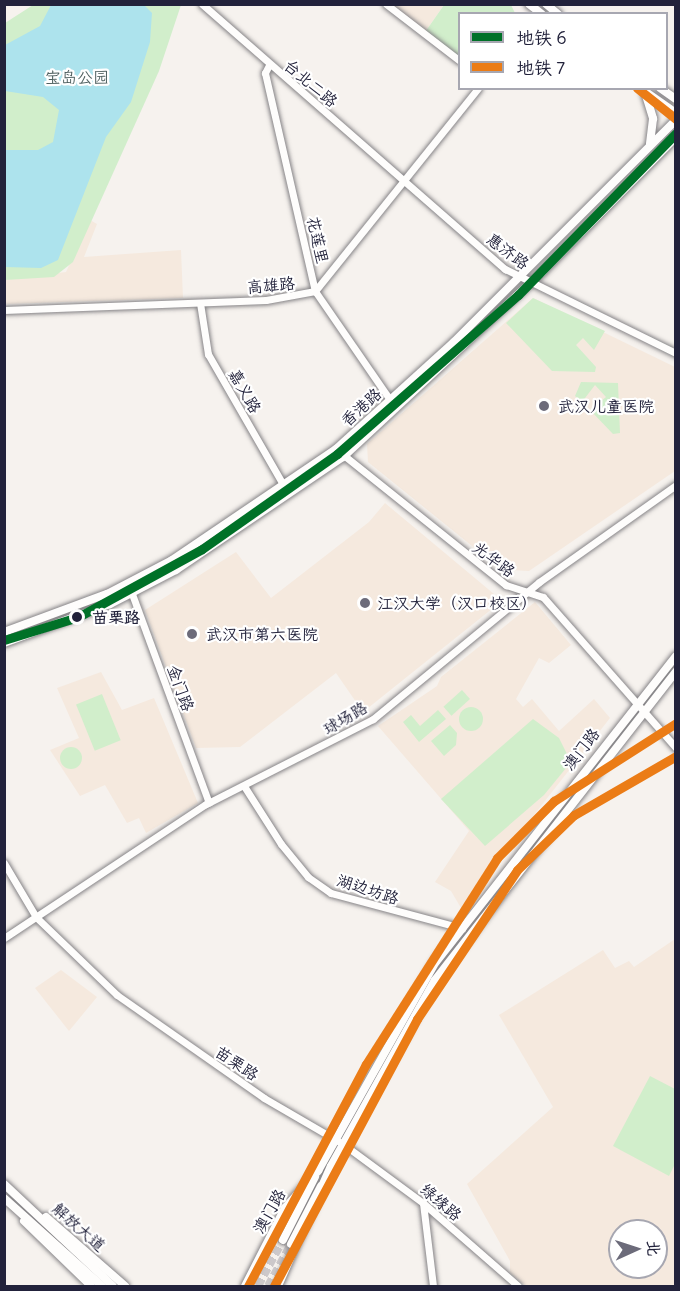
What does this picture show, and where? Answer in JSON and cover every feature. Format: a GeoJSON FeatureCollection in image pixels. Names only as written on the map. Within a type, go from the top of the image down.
{"type":"FeatureCollection","features":[{"type":"Feature","properties":{"kind":"main road"},"geometry":{"type":"LineString","coordinates":[[643,90],[675,113]]}},
{"type":"Feature","properties":{"kind":"main road"},"geometry":{"type":"LineString","coordinates":[[643,90],[653,119],[649,147]]}},
{"type":"Feature","properties":{"kind":"main road"},"geometry":{"type":"LineString","coordinates":[[663,90],[675,99]]}},
{"type":"Feature","properties":{"kind":"main road","name":"香港路"},"geometry":{"type":"LineString","coordinates":[[4,632],[128,583],[203,541],[336,449],[390,401],[519,277],[675,120]]}},
{"type":"Feature","properties":{"kind":"main road","name":"香港路"},"geometry":{"type":"LineString","coordinates":[[4,643],[132,593],[209,551],[343,457],[530,283],[675,137]]}},
{"type":"Feature","properties":{"kind":"main road"},"geometry":{"type":"LineString","coordinates":[[657,156],[675,146]]}},
{"type":"Feature","properties":{"kind":"main road","name":"澳门路"},"geometry":{"type":"LineString","coordinates":[[278,1287],[331,1166],[435,980],[642,705],[675,656]]}},
{"type":"Feature","properties":{"kind":"main road","name":"澳门路"},"geometry":{"type":"LineString","coordinates":[[245,1287],[285,1208],[318,1171],[405,1010],[462,928],[642,705],[675,671]]}},
{"type":"Feature","properties":{"kind":"main road"},"geometry":{"type":"LineString","coordinates":[[318,1171],[287,1242],[331,1166]]}},
{"type":"Feature","properties":{"kind":"main road","name":"解放大道"},"geometry":{"type":"LineString","coordinates":[[4,1184],[125,1287]]}},
{"type":"Feature","properties":{"kind":"main road","name":"解放大道"},"geometry":{"type":"LineString","coordinates":[[13,1191],[53,1237],[102,1287]]}},
{"type":"Feature","properties":{"kind":"main road","name":"解放大道"},"geometry":{"type":"LineString","coordinates":[[4,1198],[113,1287]]}},
{"type":"Feature","properties":{"kind":"main road","name":"解放大道"},"geometry":{"type":"LineString","coordinates":[[4,1198],[44,1245],[91,1287]]}},
{"type":"Feature","properties":{"kind":"street","name":"台北二路"},"geometry":{"type":"LineString","coordinates":[[202,4],[269,65],[404,180]]}},
{"type":"Feature","properties":{"kind":"street"},"geometry":{"type":"LineString","coordinates":[[386,4],[458,60]]}},
{"type":"Feature","properties":{"kind":"street","name":"花莲里"},"geometry":{"type":"LineString","coordinates":[[269,65],[265,73],[315,291],[390,401]]}},
{"type":"Feature","properties":{"kind":"street","name":"高雄路"},"geometry":{"type":"LineString","coordinates":[[4,310],[300,297],[315,291],[476,90]]}},
{"type":"Feature","properties":{"kind":"street","name":"惠济路"},"geometry":{"type":"LineString","coordinates":[[404,180],[519,277],[675,353]]}},
{"type":"Feature","properties":{"kind":"street","name":"嘉义路"},"geometry":{"type":"LineString","coordinates":[[200,303],[208,354],[284,486]]}},
{"type":"Feature","properties":{"kind":"street","name":"光华路"},"geometry":{"type":"LineString","coordinates":[[336,449],[343,457],[506,585],[543,597],[642,705],[675,748]]}},
{"type":"Feature","properties":{"kind":"street","name":"球场路"},"geometry":{"type":"LineString","coordinates":[[4,938],[209,803],[373,719],[525,593],[675,485]]}},
{"type":"Feature","properties":{"kind":"street","name":"金门路"},"geometry":{"type":"LineString","coordinates":[[128,583],[209,803]]}},
{"type":"Feature","properties":{"kind":"street","name":"湖边坊路"},"geometry":{"type":"LineString","coordinates":[[244,786],[280,844],[308,877],[331,893],[462,928]]}},
{"type":"Feature","properties":{"kind":"street","name":"苗栗路"},"geometry":{"type":"LineString","coordinates":[[4,863],[36,917],[117,995],[264,1098],[343,1144]]}},
{"type":"Feature","properties":{"kind":"street","name":"绿缘路"},"geometry":{"type":"LineString","coordinates":[[343,1144],[423,1203],[518,1287]]}},
{"type":"Feature","properties":{"kind":"street"},"geometry":{"type":"LineString","coordinates":[[423,1203],[433,1287]]}},
{"type":"Feature","properties":{"kind":"shaded area"},"geometry":{"type":"Polygon","coordinates":[[[382,5],[444,5],[423,35],[382,5]]]}},
{"type":"Feature","properties":{"kind":"shaded area"},"geometry":{"type":"Polygon","coordinates":[[[90,220],[97,224],[84,257],[181,250],[183,298],[5,304],[4,280],[66,272],[90,220]]]}},
{"type":"Feature","properties":{"kind":"shaded area","name":"武汉儿童医院"},"geometry":{"type":"Polygon","coordinates":[[[533,298],[675,367],[675,471],[529,571],[510,570],[487,558],[368,462],[367,444],[533,298]]]}},
{"type":"Feature","properties":{"kind":"shaded area","name":"江汉大学（汉口校区）"},"geometry":{"type":"Polygon","coordinates":[[[385,503],[494,594],[493,608],[363,712],[336,673],[240,747],[196,748],[145,610],[236,552],[271,598],[369,522],[385,503]]]}},
{"type":"Feature","properties":{"kind":"shaded area"},"geometry":{"type":"Polygon","coordinates":[[[535,602],[571,645],[549,663],[539,658],[516,699],[523,707],[532,699],[559,731],[594,699],[610,718],[461,908],[451,891],[435,882],[469,831],[378,726],[437,686],[441,677],[535,602]]]}},
{"type":"Feature","properties":{"kind":"shaded area"},"geometry":{"type":"Polygon","coordinates":[[[101,672],[122,710],[154,698],[198,803],[146,833],[139,818],[127,823],[105,785],[80,796],[50,750],[79,738],[57,688],[101,672]]]}},
{"type":"Feature","properties":{"kind":"shaded area"},"geometry":{"type":"Polygon","coordinates":[[[675,939],[675,1286],[526,1286],[510,1273],[510,1261],[467,1184],[553,1107],[499,1015],[603,950],[615,968],[629,961],[634,967],[675,939]]]}},
{"type":"Feature","properties":{"kind":"shaded area"},"geometry":{"type":"Polygon","coordinates":[[[61,970],[97,997],[69,1031],[35,988],[61,970]]]}},
{"type":"Feature","properties":{"kind":"green space","name":"宝岛公园"},"geometry":{"type":"Polygon","coordinates":[[[33,5],[181,5],[159,71],[73,262],[54,277],[5,280],[5,23],[33,5]]]}},
{"type":"Feature","properties":{"kind":"green space"},"geometry":{"type":"Polygon","coordinates":[[[444,5],[511,5],[514,12],[458,12],[458,57],[423,35],[444,5]]]}},
{"type":"Feature","properties":{"kind":"green space"},"geometry":{"type":"Polygon","coordinates":[[[533,298],[605,331],[594,350],[583,338],[576,345],[596,367],[595,372],[552,371],[506,323],[533,298]]]}},
{"type":"Feature","properties":{"kind":"green space"},"geometry":{"type":"Polygon","coordinates":[[[581,382],[618,383],[620,433],[613,434],[590,410],[606,397],[595,385],[582,402],[575,396],[581,382]]]}},
{"type":"Feature","properties":{"kind":"green space"},"geometry":{"type":"Polygon","coordinates":[[[462,690],[470,699],[451,716],[443,707],[462,690]]]}},
{"type":"Feature","properties":{"kind":"green space"},"geometry":{"type":"Polygon","coordinates":[[[102,694],[121,740],[95,751],[76,704],[102,694]]]}},
{"type":"Feature","properties":{"kind":"green space"},"geometry":{"type":"Polygon","coordinates":[[[471,707],[476,708],[482,714],[482,724],[476,730],[471,731],[466,730],[460,724],[459,719],[460,714],[466,708],[471,707]]]}},
{"type":"Feature","properties":{"kind":"green space"},"geometry":{"type":"Polygon","coordinates":[[[438,710],[446,719],[419,742],[403,722],[411,715],[420,726],[438,710]]]}},
{"type":"Feature","properties":{"kind":"green space"},"geometry":{"type":"Polygon","coordinates":[[[533,719],[559,738],[571,762],[544,795],[485,846],[441,799],[533,719]]]}},
{"type":"Feature","properties":{"kind":"green space"},"geometry":{"type":"Polygon","coordinates":[[[450,725],[457,733],[456,745],[444,756],[431,741],[450,725]]]}},
{"type":"Feature","properties":{"kind":"green space"},"geometry":{"type":"Polygon","coordinates":[[[71,747],[79,750],[82,758],[79,766],[71,769],[63,766],[60,758],[63,750],[71,747]]]}},
{"type":"Feature","properties":{"kind":"green space"},"geometry":{"type":"Polygon","coordinates":[[[650,1076],[675,1089],[675,1164],[669,1176],[613,1146],[650,1076]]]}},
{"type":"Feature","properties":{"kind":"water","name":"宝岛公园"},"geometry":{"type":"Polygon","coordinates":[[[51,5],[144,5],[152,13],[150,42],[131,102],[106,137],[58,260],[41,268],[5,267],[5,150],[38,150],[53,142],[59,110],[43,97],[5,91],[5,45],[40,26],[51,5]]]}},
{"type":"Feature","properties":{"kind":"tunnel"},"geometry":{"type":"LineString","coordinates":[[258,1286],[283,1240]]}},
{"type":"Feature","properties":{"kind":"tunnel"},"geometry":{"type":"LineString","coordinates":[[268,1286],[291,1244]]}},
{"type":"Feature","properties":{"kind":"metro line","name":"7"},"geometry":{"type":"LineString","coordinates":[[640,90],[676,119]]}},
{"type":"Feature","properties":{"kind":"metro line","name":"6"},"geometry":{"type":"LineString","coordinates":[[4,640],[78,617],[202,549],[337,454],[518,295],[676,133]]}},
{"type":"Feature","properties":{"kind":"metro line","name":"7"},"geometry":{"type":"LineString","coordinates":[[248,1286],[366,1064],[497,858],[554,801],[676,723]]}},
{"type":"Feature","properties":{"kind":"metro line","name":"7"},"geometry":{"type":"LineString","coordinates":[[274,1286],[417,1019],[517,870],[574,815],[676,756]]}},
{"type":"Feature","properties":{"kind":"place","name":"武汉儿童医院"},"geometry":{"type":"Point","coordinates":[544,406]}},
{"type":"Feature","properties":{"kind":"place","name":"江汉大学（汉口校区）"},"geometry":{"type":"Point","coordinates":[365,603]}},
{"type":"Feature","properties":{"kind":"place","name":"苗栗路"},"geometry":{"type":"Point","coordinates":[77,617]}},
{"type":"Feature","properties":{"kind":"place","name":"武汉市第六医院"},"geometry":{"type":"Point","coordinates":[192,634]}}]}
